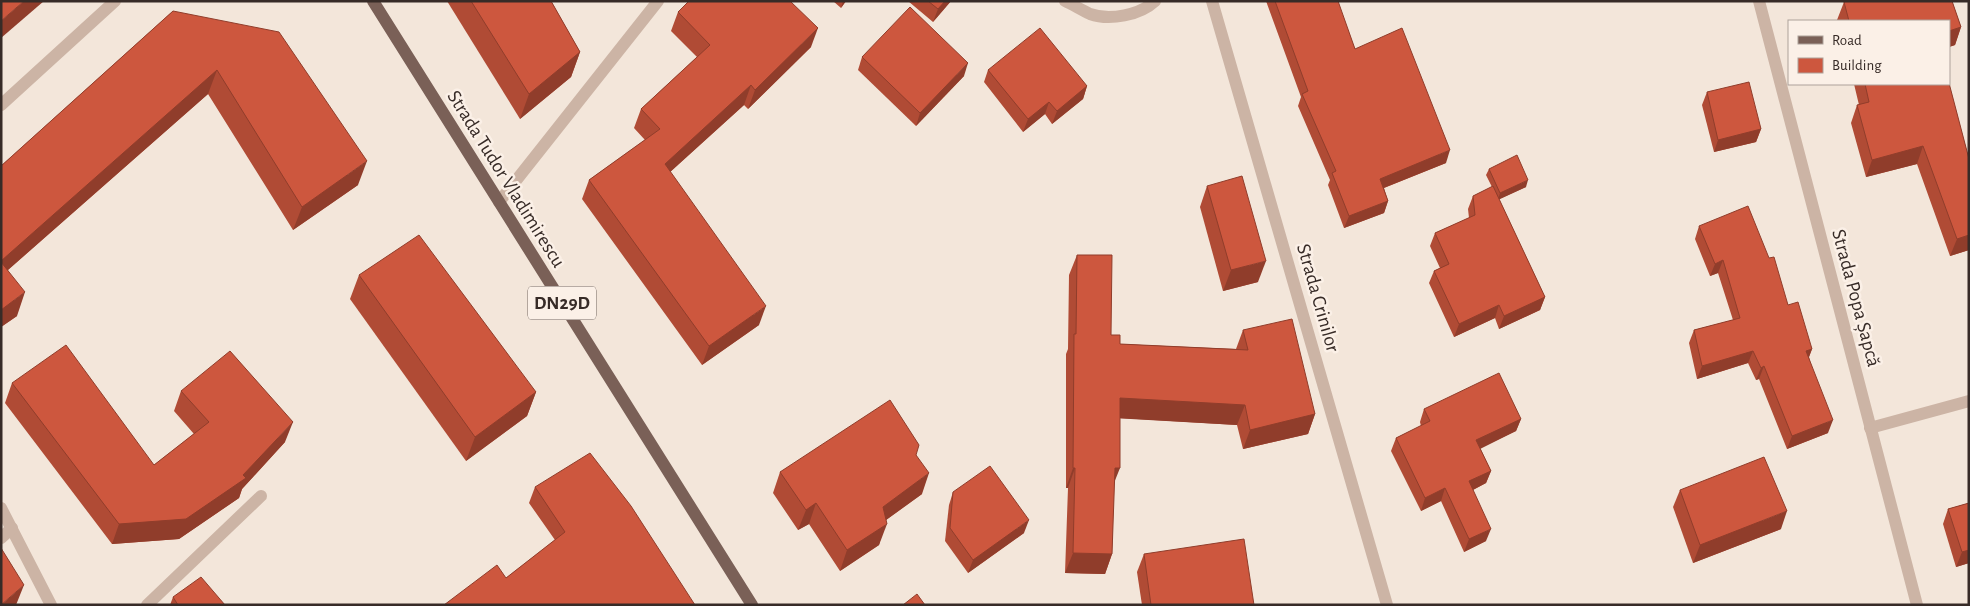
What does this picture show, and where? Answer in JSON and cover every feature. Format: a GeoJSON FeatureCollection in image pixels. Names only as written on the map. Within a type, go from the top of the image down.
{"type":"FeatureCollection","features":[{"type":"Feature","properties":{"kind":"main road","name":"Strada Tudor Vladimirescu"},"geometry":{"type":"LineString","coordinates":[[372,1],[752,605]]}},
{"type":"Feature","properties":{"kind":"street"},"geometry":{"type":"LineString","coordinates":[[1,105],[116,1]]}},
{"type":"Feature","properties":{"kind":"street"},"geometry":{"type":"LineString","coordinates":[[499,202],[658,1]]}},
{"type":"Feature","properties":{"kind":"street"},"geometry":{"type":"LineString","coordinates":[[1065,1],[1092,14],[1120,16],[1146,9],[1154,1]]}},
{"type":"Feature","properties":{"kind":"street","name":"Strada Crinilor"},"geometry":{"type":"LineString","coordinates":[[1212,1],[1387,605]]}},
{"type":"Feature","properties":{"kind":"street","name":"Strada Popa Șapcă"},"geometry":{"type":"LineString","coordinates":[[1759,1],[1917,605]]}},
{"type":"Feature","properties":{"kind":"street"},"geometry":{"type":"LineString","coordinates":[[1870,428],[1969,400]]}},
{"type":"Feature","properties":{"kind":"street"},"geometry":{"type":"LineString","coordinates":[[147,605],[261,496]]}},
{"type":"Feature","properties":{"kind":"street"},"geometry":{"type":"LineString","coordinates":[[1,508],[51,605]]}},
{"type":"Feature","properties":{"kind":"street"},"geometry":{"type":"LineString","coordinates":[[1,538],[12,528]]}},
{"type":"Feature","properties":{"kind":"building"},"geometry":{"type":"Polygon","coordinates":[[[1,1],[24,1],[1,21],[1,1]]]}},
{"type":"Feature","properties":{"kind":"building"},"geometry":{"type":"Polygon","coordinates":[[[471,1],[551,1],[580,52],[529,94],[471,1]]]}},
{"type":"Feature","properties":{"kind":"building"},"geometry":{"type":"Polygon","coordinates":[[[689,1],[790,1],[818,28],[755,90],[751,85],[665,164],[766,306],[709,346],[589,180],[660,129],[641,109],[710,45],[678,12],[689,1]]]}},
{"type":"Feature","properties":{"kind":"building"},"geometry":{"type":"Polygon","coordinates":[[[928,1],[945,1],[938,9],[928,1]]]}},
{"type":"Feature","properties":{"kind":"building"},"geometry":{"type":"Polygon","coordinates":[[[1275,1],[1338,1],[1355,49],[1402,28],[1450,150],[1380,179],[1388,201],[1349,216],[1332,173],[1336,171],[1302,94],[1308,91],[1275,1]]]}},
{"type":"Feature","properties":{"kind":"building"},"geometry":{"type":"Polygon","coordinates":[[[1952,1],[1961,27],[1950,31],[1950,20],[1849,20],[1844,2],[1952,1]]]}},
{"type":"Feature","properties":{"kind":"building"},"geometry":{"type":"Polygon","coordinates":[[[910,7],[968,63],[920,113],[862,57],[910,7]]]}},
{"type":"Feature","properties":{"kind":"building"},"geometry":{"type":"Polygon","coordinates":[[[173,11],[279,32],[367,161],[302,207],[217,70],[1,261],[1,166],[173,11]]]}},
{"type":"Feature","properties":{"kind":"building"},"geometry":{"type":"Polygon","coordinates":[[[1040,28],[1087,86],[1057,111],[1049,102],[1028,119],[988,70],[1040,28]]]}},
{"type":"Feature","properties":{"kind":"building"},"geometry":{"type":"Polygon","coordinates":[[[1749,82],[1761,129],[1718,140],[1707,92],[1749,82]]]}},
{"type":"Feature","properties":{"kind":"building"},"geometry":{"type":"Polygon","coordinates":[[[1865,85],[1950,85],[1969,159],[1969,235],[1957,239],[1923,146],[1872,160],[1857,105],[1869,102],[1865,85]]]}},
{"type":"Feature","properties":{"kind":"building"},"geometry":{"type":"Polygon","coordinates":[[[1517,155],[1528,180],[1500,193],[1489,169],[1517,155]]]}},
{"type":"Feature","properties":{"kind":"building"},"geometry":{"type":"Polygon","coordinates":[[[1242,176],[1266,261],[1231,270],[1207,186],[1242,176]]]}},
{"type":"Feature","properties":{"kind":"building"},"geometry":{"type":"Polygon","coordinates":[[[1493,186],[1545,297],[1504,316],[1499,305],[1459,324],[1434,271],[1449,264],[1435,233],[1475,215],[1473,196],[1493,186]]]}},
{"type":"Feature","properties":{"kind":"building"},"geometry":{"type":"Polygon","coordinates":[[[1748,206],[1769,258],[1774,257],[1788,305],[1798,302],[1812,349],[1806,351],[1833,420],[1792,436],[1764,366],[1761,368],[1753,351],[1702,366],[1694,330],[1740,318],[1723,260],[1715,264],[1699,226],[1748,206]]]}},
{"type":"Feature","properties":{"kind":"building"},"geometry":{"type":"Polygon","coordinates":[[[419,235],[536,392],[475,437],[359,275],[419,235]]]}},
{"type":"Feature","properties":{"kind":"building"},"geometry":{"type":"Polygon","coordinates":[[[1077,255],[1112,255],[1111,335],[1120,335],[1120,344],[1248,350],[1243,330],[1292,319],[1315,414],[1250,430],[1245,405],[1120,398],[1120,468],[1115,468],[1112,554],[1073,553],[1075,468],[1073,468],[1074,334],[1076,334],[1077,255]]]}},
{"type":"Feature","properties":{"kind":"building"},"geometry":{"type":"Polygon","coordinates":[[[1,262],[25,292],[1,310],[1,262]]]}},
{"type":"Feature","properties":{"kind":"building"},"geometry":{"type":"Polygon","coordinates":[[[66,345],[154,465],[209,422],[181,391],[230,351],[293,422],[243,475],[246,478],[186,519],[119,524],[12,383],[66,345]]]}},
{"type":"Feature","properties":{"kind":"building"},"geometry":{"type":"Polygon","coordinates":[[[1499,373],[1521,419],[1476,440],[1491,471],[1469,481],[1491,529],[1469,539],[1445,488],[1425,498],[1396,438],[1430,421],[1424,409],[1499,373]]]}},
{"type":"Feature","properties":{"kind":"building"},"geometry":{"type":"Polygon","coordinates":[[[890,400],[919,445],[916,455],[929,473],[883,507],[887,524],[847,550],[816,503],[806,510],[780,472],[890,400]]]}},
{"type":"Feature","properties":{"kind":"building"},"geometry":{"type":"Polygon","coordinates":[[[590,453],[631,506],[695,605],[444,605],[497,565],[506,578],[565,532],[535,487],[590,453]]]}},
{"type":"Feature","properties":{"kind":"building"},"geometry":{"type":"Polygon","coordinates":[[[1764,457],[1787,511],[1700,545],[1680,490],[1764,457]]]}},
{"type":"Feature","properties":{"kind":"building"},"geometry":{"type":"Polygon","coordinates":[[[990,466],[1029,520],[973,560],[950,528],[953,492],[990,466]]]}},
{"type":"Feature","properties":{"kind":"building"},"geometry":{"type":"Polygon","coordinates":[[[1969,503],[1969,550],[1962,552],[1948,509],[1969,503]]]}},
{"type":"Feature","properties":{"kind":"building"},"geometry":{"type":"Polygon","coordinates":[[[1244,539],[1254,605],[1151,605],[1144,554],[1244,539]]]}},
{"type":"Feature","properties":{"kind":"building"},"geometry":{"type":"Polygon","coordinates":[[[1,548],[24,585],[2,605],[1,605],[1,548]]]}},
{"type":"Feature","properties":{"kind":"building"},"geometry":{"type":"Polygon","coordinates":[[[201,577],[225,605],[178,605],[173,597],[201,577]]]}},
{"type":"Feature","properties":{"kind":"building"},"geometry":{"type":"Polygon","coordinates":[[[917,594],[925,605],[903,605],[917,594]]]}}]}
